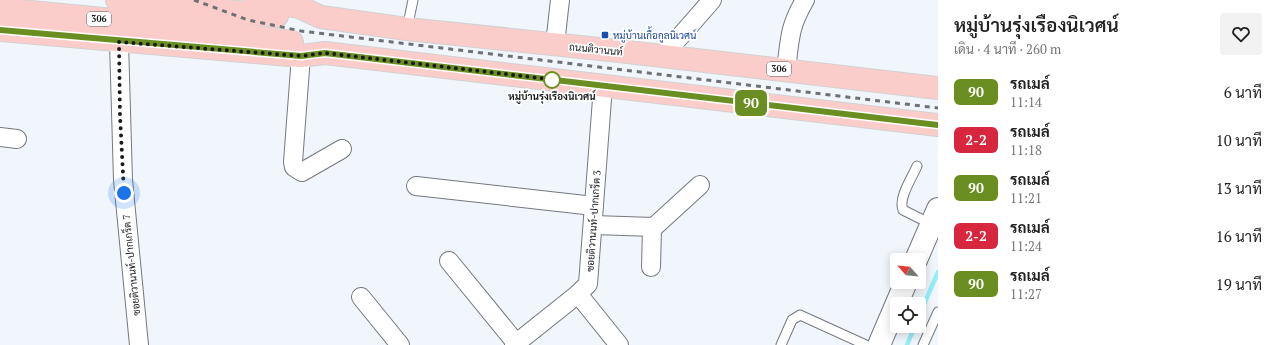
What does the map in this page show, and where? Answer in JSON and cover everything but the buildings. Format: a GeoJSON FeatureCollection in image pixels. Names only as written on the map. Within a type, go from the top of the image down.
{"type":"FeatureCollection","features":[{"type":"Feature","properties":{"kind":"main road","name":"306"},"geometry":{"type":"LineString","coordinates":[[117,0],[294,18],[321,17]]}},
{"type":"Feature","properties":{"kind":"main road","name":"ถนนติวานนท์"},"geometry":{"type":"LineString","coordinates":[[255,0],[299,7],[321,17],[407,29],[555,44],[938,88]]}},
{"type":"Feature","properties":{"kind":"main road","name":"306"},"geometry":{"type":"LineString","coordinates":[[0,9],[197,28],[288,41],[325,53],[938,125]]}},
{"type":"Feature","properties":{"kind":"main road","name":"306"},"geometry":{"type":"LineString","coordinates":[[0,30],[119,42],[301,56],[325,53]]}},
{"type":"Feature","properties":{"kind":"street"},"geometry":{"type":"LineString","coordinates":[[555,44],[560,0]]}},
{"type":"Feature","properties":{"kind":"street"},"geometry":{"type":"LineString","coordinates":[[663,56],[712,0]]}},
{"type":"Feature","properties":{"kind":"street"},"geometry":{"type":"LineString","coordinates":[[786,70],[791,28],[794,18],[805,0]]}},
{"type":"Feature","properties":{"kind":"street","name":"ซอยติวานนท์-ปากเกร็ด 7"},"geometry":{"type":"LineString","coordinates":[[119,42],[123,180],[139,345]]}},
{"type":"Feature","properties":{"kind":"street"},"geometry":{"type":"LineString","coordinates":[[301,56],[293,162],[294,167],[302,172],[342,149]]}},
{"type":"Feature","properties":{"kind":"street","name":"ซอยติวานนท์-ปากเกร็ด 3"},"geometry":{"type":"LineString","coordinates":[[515,344],[578,294],[588,284],[603,86]]}},
{"type":"Feature","properties":{"kind":"street"},"geometry":{"type":"LineString","coordinates":[[593,225],[652,228],[700,185]]}},
{"type":"Feature","properties":{"kind":"street"},"geometry":{"type":"LineString","coordinates":[[416,186],[594,206]]}},
{"type":"Feature","properties":{"kind":"street"},"geometry":{"type":"LineString","coordinates":[[919,253],[935,216]]}},
{"type":"Feature","properties":{"kind":"street"},"geometry":{"type":"LineString","coordinates":[[651,267],[652,228]]}},
{"type":"Feature","properties":{"kind":"street"},"geometry":{"type":"LineString","coordinates":[[449,261],[515,344]]}},
{"type":"Feature","properties":{"kind":"street"},"geometry":{"type":"LineString","coordinates":[[879,345],[903,289]]}},
{"type":"Feature","properties":{"kind":"street"},"geometry":{"type":"LineString","coordinates":[[578,294],[619,345]]}},
{"type":"Feature","properties":{"kind":"street"},"geometry":{"type":"LineString","coordinates":[[361,297],[400,345]]}},
{"type":"Feature","properties":{"kind":"lane"},"geometry":{"type":"LineString","coordinates":[[407,29],[413,0]]}},
{"type":"Feature","properties":{"kind":"lane"},"geometry":{"type":"LineString","coordinates":[[917,166],[902,200],[903,210],[935,216]]}},
{"type":"Feature","properties":{"kind":"lane"},"geometry":{"type":"LineString","coordinates":[[923,345],[938,312]]}},
{"type":"Feature","properties":{"kind":"lane"},"geometry":{"type":"LineString","coordinates":[[781,345],[792,320],[800,316],[866,345]]}},
{"type":"Feature","properties":{"kind":"waterway"},"geometry":{"type":"LineString","coordinates":[[926,300],[938,272]]}},
{"type":"Feature","properties":{"kind":"waterway"},"geometry":{"type":"LineString","coordinates":[[907,345],[912,333]]}},
{"type":"Feature","properties":{"kind":"railway"},"geometry":{"type":"LineString","coordinates":[[194,0],[248,20],[301,31],[938,108]]}},
{"type":"Feature","properties":{"kind":"bus line","name":"90"},"geometry":{"type":"LineString","coordinates":[[0,30],[119,42],[301,56],[325,53],[938,125]]}},
{"type":"Feature","properties":{"kind":"place","name":"หมู่บ้านเกื้อกูลนิเวศน์"},"geometry":{"type":"Point","coordinates":[605,35]}},
{"type":"Feature","properties":{"kind":"place","name":"หมู่บ้านรุ่งเรืองนิเวศน์"},"geometry":{"type":"Point","coordinates":[552,80]}},
{"type":"Feature","properties":{"kind":"route"},"geometry":{"type":"LineString","coordinates":[[124,193],[120,116],[119,42],[301,56],[325,53],[557,80],[552,80]]}}]}
